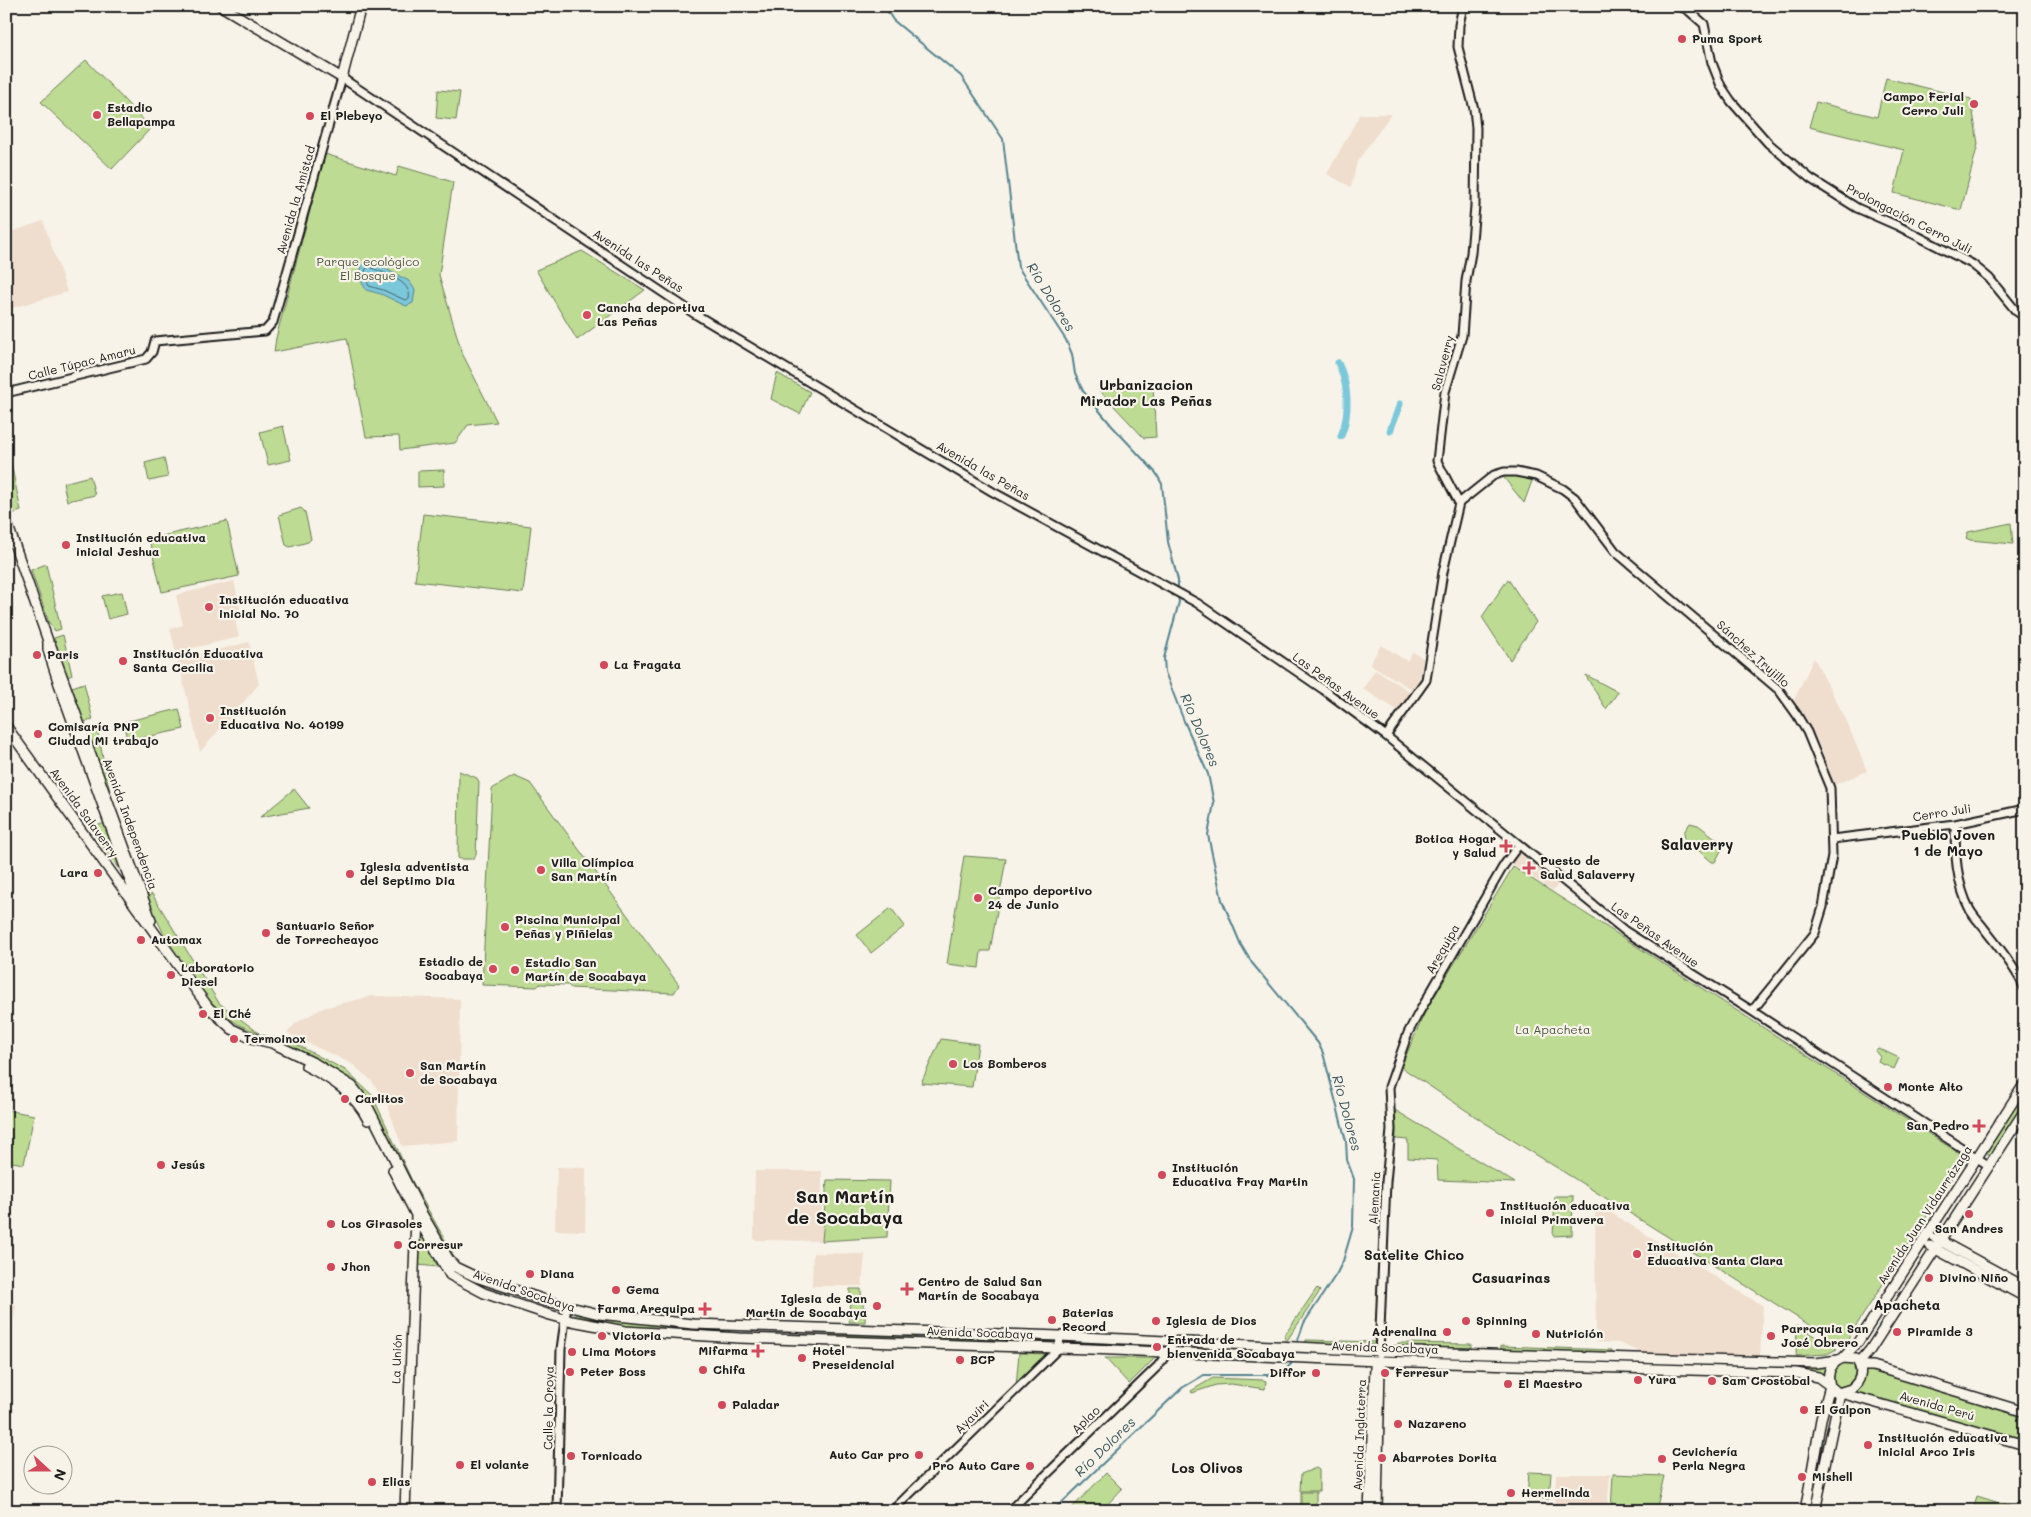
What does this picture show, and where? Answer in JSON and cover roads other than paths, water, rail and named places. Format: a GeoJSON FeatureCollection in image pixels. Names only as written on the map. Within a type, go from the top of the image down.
{"type":"FeatureCollection","features":[{"type":"Feature","properties":{"kind":"main road","name":"Avenida las Peñas"},"geometry":{"type":"LineString","coordinates":[[221,6],[342,78]]}},
{"type":"Feature","properties":{"kind":"main road"},"geometry":{"type":"LineString","coordinates":[[342,78],[360,6]]}},
{"type":"Feature","properties":{"kind":"main road","name":"Avenida Independencia"},"geometry":{"type":"LineString","coordinates":[[6,520],[10,543],[48,641],[54,650],[155,932]]}},
{"type":"Feature","properties":{"kind":"main road","name":"Avenida Independencia"},"geometry":{"type":"LineString","coordinates":[[48,641],[48,650],[59,684],[142,914]]}},
{"type":"Feature","properties":{"kind":"main road","name":"Avenida Salaverry"},"geometry":{"type":"LineString","coordinates":[[6,726],[142,914]]}},
{"type":"Feature","properties":{"kind":"main road","name":"Avenida Socabaya"},"geometry":{"type":"LineString","coordinates":[[142,914],[192,987],[216,1015],[232,1029],[260,1041],[267,1047],[313,1069],[345,1089],[354,1098],[364,1112],[419,1213],[450,1275],[484,1292],[564,1320],[650,1334],[1378,1361],[1796,1373],[1811,1375],[1829,1385]]}},
{"type":"Feature","properties":{"kind":"main road","name":"Avenida Juan Vidaurrázaga"},"geometry":{"type":"LineString","coordinates":[[1841,1359],[1858,1342],[2025,1083]]}},
{"type":"Feature","properties":{"kind":"main road","name":"Avenida Juan Vidaurrázaga"},"geometry":{"type":"LineString","coordinates":[[1859,1364],[1870,1350],[2025,1110]]}},
{"type":"Feature","properties":{"kind":"main road","name":"Avenida Socabaya"},"geometry":{"type":"LineString","coordinates":[[419,1213],[449,1260],[455,1266],[482,1279],[567,1306],[630,1318],[693,1324],[1060,1336],[1380,1351],[1816,1363],[1841,1359]]}},
{"type":"Feature","properties":{"kind":"main road","name":"La Unión"},"geometry":{"type":"LineString","coordinates":[[405,1511],[419,1213]]}},
{"type":"Feature","properties":{"kind":"main road"},"geometry":{"type":"LineString","coordinates":[[1926,1238],[2025,1297]]}},
{"type":"Feature","properties":{"kind":"main road"},"geometry":{"type":"LineString","coordinates":[[1937,1245],[2025,1287]]}},
{"type":"Feature","properties":{"kind":"main road"},"geometry":{"type":"LineString","coordinates":[[1804,1511],[1829,1385],[1828,1374],[1834,1364],[1841,1359],[1852,1358],[1859,1364],[1861,1371],[1858,1382],[1851,1389],[1840,1393],[1834,1391],[1829,1385]]}},
{"type":"Feature","properties":{"kind":"main road","name":"Avenida Inglaterra"},"geometry":{"type":"LineString","coordinates":[[1369,1511],[1375,1367],[1378,1361]]}},
{"type":"Feature","properties":{"kind":"main road","name":"Avenida Inglaterra"},"geometry":{"type":"LineString","coordinates":[[1376,1511],[1381,1369],[1378,1361]]}},
{"type":"Feature","properties":{"kind":"main road","name":"Avenida Perú"},"geometry":{"type":"LineString","coordinates":[[1859,1364],[1873,1366],[2025,1412]]}},
{"type":"Feature","properties":{"kind":"main road"},"geometry":{"type":"LineString","coordinates":[[1815,1511],[1840,1393]]}},
{"type":"Feature","properties":{"kind":"main road","name":"Avenida Perú"},"geometry":{"type":"LineString","coordinates":[[1840,1393],[2025,1445]]}},
{"type":"Feature","properties":{"kind":"street","name":"Salaverry"},"geometry":{"type":"LineString","coordinates":[[1459,503],[1437,461],[1445,392],[1462,336],[1466,281],[1476,206],[1476,128],[1474,109],[1458,47],[1459,25],[1463,6]]}},
{"type":"Feature","properties":{"kind":"street","name":"Prolongación Cerro Juli"},"geometry":{"type":"LineString","coordinates":[[1680,6],[1688,10],[1704,24],[1712,63],[1721,86],[1731,101],[1768,143],[1811,179],[1857,208],[1898,226],[1972,264],[1988,278],[2016,311],[2025,317]]}},
{"type":"Feature","properties":{"kind":"street","name":"Avenida la Amistad"},"geometry":{"type":"LineString","coordinates":[[270,327],[342,78]]}},
{"type":"Feature","properties":{"kind":"street","name":"Avenida las Peñas"},"geometry":{"type":"LineString","coordinates":[[342,78],[695,314],[993,492],[1181,594]]}},
{"type":"Feature","properties":{"kind":"street","name":"Calle Túpac Amaru"},"geometry":{"type":"LineString","coordinates":[[6,393],[146,359],[152,352],[156,340],[265,331],[270,327]]}},
{"type":"Feature","properties":{"kind":"street","name":"Sánchez Trujillo"},"geometry":{"type":"LineString","coordinates":[[1459,503],[1494,474],[1504,472],[1536,476],[1570,493],[1616,552],[1779,690],[1807,732],[1830,788],[1832,839],[1830,872],[1823,907],[1815,933],[1752,1011]]}},
{"type":"Feature","properties":{"kind":"street"},"geometry":{"type":"LineString","coordinates":[[1386,736],[1426,680],[1443,572],[1459,503]]}},
{"type":"Feature","properties":{"kind":"street","name":"Las Peñas Avenue"},"geometry":{"type":"LineString","coordinates":[[1181,594],[1197,602],[1324,690],[1386,736],[1518,846],[1625,931],[1752,1011],[1988,1165]]}},
{"type":"Feature","properties":{"kind":"street","name":"Cerro Juli"},"geometry":{"type":"LineString","coordinates":[[1832,839],[1955,824],[2025,809]]}},
{"type":"Feature","properties":{"kind":"street"},"geometry":{"type":"LineString","coordinates":[[1955,824],[1954,852],[1959,878],[1971,911],[2020,978],[2025,989]]}},
{"type":"Feature","properties":{"kind":"street","name":"Arequipa"},"geometry":{"type":"LineString","coordinates":[[1395,1068],[1408,1033],[1417,1016],[1504,865],[1518,846]]}},
{"type":"Feature","properties":{"kind":"street","name":"Alemania"},"geometry":{"type":"LineString","coordinates":[[1378,1361],[1380,1351],[1386,1182],[1391,1130],[1389,1087],[1395,1068]]}},
{"type":"Feature","properties":{"kind":"street","name":"Calle la Oroya"},"geometry":{"type":"LineString","coordinates":[[557,1511],[561,1348],[567,1306]]}},
{"type":"Feature","properties":{"kind":"street"},"geometry":{"type":"LineString","coordinates":[[1059,1348],[1060,1336]]}},
{"type":"Feature","properties":{"kind":"street","name":"Aplao"},"geometry":{"type":"LineString","coordinates":[[1009,1511],[1169,1353],[1175,1342]]}},
{"type":"Feature","properties":{"kind":"street","name":"Ayaviri"},"geometry":{"type":"LineString","coordinates":[[892,1511],[1059,1348]]}},
{"type":"Feature","properties":{"kind":"water"},"geometry":{"type":"Polygon","coordinates":[[[370,261],[409,281],[415,290],[413,303],[406,306],[381,294],[366,290],[359,277],[362,265],[370,261]]]}},
{"type":"Feature","properties":{"kind":"waterway","name":"Río Dolores"},"geometry":{"type":"LineString","coordinates":[[884,6],[893,20],[961,76],[1003,139],[1018,267],[1066,340],[1072,354],[1075,374],[1083,391],[1112,426],[1156,473],[1162,484],[1168,542],[1178,580],[1178,589]]}},
{"type":"Feature","properties":{"kind":"waterway"},"geometry":{"type":"LineString","coordinates":[[1338,363],[1342,372],[1347,400],[1346,418],[1341,436]]}},
{"type":"Feature","properties":{"kind":"waterway"},"geometry":{"type":"LineString","coordinates":[[1390,431],[1400,404]]}},
{"type":"Feature","properties":{"kind":"waterway","name":"Río Dolores"},"geometry":{"type":"LineString","coordinates":[[1178,596],[1179,602],[1164,658],[1165,672],[1184,721],[1208,774],[1214,803],[1208,835],[1222,900],[1241,945],[1252,963],[1318,1043],[1323,1053],[1346,1141],[1347,1160],[1354,1179],[1353,1227],[1343,1261],[1304,1323],[1297,1343]]}},
{"type":"Feature","properties":{"kind":"waterway","name":"Río Dolores"},"geometry":{"type":"LineString","coordinates":[[1053,1511],[1182,1388],[1204,1375],[1280,1375],[1293,1360]]}},
{"type":"Feature","properties":{"kind":"place","name":"Puma Sport"},"geometry":{"type":"Point","coordinates":[1682,39]}},
{"type":"Feature","properties":{"kind":"place","name":"Campo Ferial Cerro Juli"},"geometry":{"type":"Point","coordinates":[1974,104]}},
{"type":"Feature","properties":{"kind":"place","name":"Estadio Bellapampa"},"geometry":{"type":"Point","coordinates":[97,115]}},
{"type":"Feature","properties":{"kind":"place","name":"El Plebeyo"},"geometry":{"type":"Point","coordinates":[310,116]}},
{"type":"Feature","properties":{"kind":"place","name":"Cancha deportiva Las Peñas"},"geometry":{"type":"Point","coordinates":[587,315]}},
{"type":"Feature","properties":{"kind":"place","name":"Institución educativa inicial Jeshua"},"geometry":{"type":"Point","coordinates":[66,545]}},
{"type":"Feature","properties":{"kind":"place","name":"Institución educativa inicial No. 70"},"geometry":{"type":"Point","coordinates":[209,607]}},
{"type":"Feature","properties":{"kind":"place","name":"Paris"},"geometry":{"type":"Point","coordinates":[37,655]}},
{"type":"Feature","properties":{"kind":"place","name":"Institución Educativa Santa Cecilia"},"geometry":{"type":"Point","coordinates":[123,661]}},
{"type":"Feature","properties":{"kind":"place","name":"La Fragata"},"geometry":{"type":"Point","coordinates":[604,665]}},
{"type":"Feature","properties":{"kind":"place","name":"Institución Educativa No. 40199"},"geometry":{"type":"Point","coordinates":[210,718]}},
{"type":"Feature","properties":{"kind":"place","name":"Comisaría PNP Ciudad Mi trabajo"},"geometry":{"type":"Point","coordinates":[38,734]}},
{"type":"Feature","properties":{"kind":"place","name":"Botica Hogar y Salud"},"geometry":{"type":"Point","coordinates":[1506,846]}},
{"type":"Feature","properties":{"kind":"place","name":"Puesto de Salud Salaverry"},"geometry":{"type":"Point","coordinates":[1529,868]}},
{"type":"Feature","properties":{"kind":"place","name":"Villa Olímpica San Martín"},"geometry":{"type":"Point","coordinates":[541,870]}},
{"type":"Feature","properties":{"kind":"place","name":"Lara"},"geometry":{"type":"Point","coordinates":[98,873]}},
{"type":"Feature","properties":{"kind":"place","name":"Iglesia adventista del Septimo Dia"},"geometry":{"type":"Point","coordinates":[350,874]}},
{"type":"Feature","properties":{"kind":"place","name":"Campo deportivo 24 de Junio"},"geometry":{"type":"Point","coordinates":[978,898]}},
{"type":"Feature","properties":{"kind":"place","name":"Piscina Municipal Peñas y Piñielas"},"geometry":{"type":"Point","coordinates":[505,927]}},
{"type":"Feature","properties":{"kind":"place","name":"Santuario Señor de Torrecheayoc"},"geometry":{"type":"Point","coordinates":[266,933]}},
{"type":"Feature","properties":{"kind":"place","name":"Automax"},"geometry":{"type":"Point","coordinates":[141,940]}},
{"type":"Feature","properties":{"kind":"place","name":"Estadio de Socabaya"},"geometry":{"type":"Point","coordinates":[493,969]}},
{"type":"Feature","properties":{"kind":"place","name":"Estadio San Martín de Socabaya"},"geometry":{"type":"Point","coordinates":[515,970]}},
{"type":"Feature","properties":{"kind":"place","name":"Laboratorio Diesel"},"geometry":{"type":"Point","coordinates":[171,975]}},
{"type":"Feature","properties":{"kind":"place","name":"El Ché"},"geometry":{"type":"Point","coordinates":[203,1014]}},
{"type":"Feature","properties":{"kind":"place","name":"Termoinox"},"geometry":{"type":"Point","coordinates":[234,1039]}},
{"type":"Feature","properties":{"kind":"place","name":"Los Bomberos"},"geometry":{"type":"Point","coordinates":[953,1064]}},
{"type":"Feature","properties":{"kind":"place","name":"San Martín de Socabaya"},"geometry":{"type":"Point","coordinates":[410,1073]}},
{"type":"Feature","properties":{"kind":"place","name":"Monte Alto"},"geometry":{"type":"Point","coordinates":[1888,1087]}},
{"type":"Feature","properties":{"kind":"place","name":"Carlitos"},"geometry":{"type":"Point","coordinates":[345,1099]}},
{"type":"Feature","properties":{"kind":"place","name":"San Pedro"},"geometry":{"type":"Point","coordinates":[1979,1126]}},
{"type":"Feature","properties":{"kind":"place","name":"Jesús"},"geometry":{"type":"Point","coordinates":[161,1165]}},
{"type":"Feature","properties":{"kind":"place","name":"Institución Educativa Fray Martin"},"geometry":{"type":"Point","coordinates":[1162,1175]}},
{"type":"Feature","properties":{"kind":"place","name":"Institución educativa inicial Primavera"},"geometry":{"type":"Point","coordinates":[1490,1213]}},
{"type":"Feature","properties":{"kind":"place","name":"San Andres"},"geometry":{"type":"Point","coordinates":[1969,1214]}},
{"type":"Feature","properties":{"kind":"place","name":"Los Girasoles"},"geometry":{"type":"Point","coordinates":[331,1224]}},
{"type":"Feature","properties":{"kind":"place","name":"Corresur"},"geometry":{"type":"Point","coordinates":[398,1245]}},
{"type":"Feature","properties":{"kind":"place","name":"Institución Educativa Santa Clara"},"geometry":{"type":"Point","coordinates":[1637,1254]}},
{"type":"Feature","properties":{"kind":"place","name":"Jhon"},"geometry":{"type":"Point","coordinates":[331,1267]}},
{"type":"Feature","properties":{"kind":"place","name":"Diana"},"geometry":{"type":"Point","coordinates":[530,1274]}},
{"type":"Feature","properties":{"kind":"place","name":"Divino Niño"},"geometry":{"type":"Point","coordinates":[1929,1278]}},
{"type":"Feature","properties":{"kind":"place","name":"Centro de Salud San Martín de Socabaya"},"geometry":{"type":"Point","coordinates":[907,1289]}},
{"type":"Feature","properties":{"kind":"place","name":"Gema"},"geometry":{"type":"Point","coordinates":[616,1290]}},
{"type":"Feature","properties":{"kind":"place","name":"Iglesia de San Martin de Socabaya"},"geometry":{"type":"Point","coordinates":[877,1306]}},
{"type":"Feature","properties":{"kind":"place","name":"Farma Arequipa"},"geometry":{"type":"Point","coordinates":[705,1309]}},
{"type":"Feature","properties":{"kind":"place","name":"Baterias Record"},"geometry":{"type":"Point","coordinates":[1052,1320]}},
{"type":"Feature","properties":{"kind":"place","name":"Iglesia de Dios"},"geometry":{"type":"Point","coordinates":[1156,1321]}},
{"type":"Feature","properties":{"kind":"place","name":"Spinning"},"geometry":{"type":"Point","coordinates":[1466,1321]}},
{"type":"Feature","properties":{"kind":"place","name":"Adrenalina"},"geometry":{"type":"Point","coordinates":[1447,1332]}},
{"type":"Feature","properties":{"kind":"place","name":"Piramide 3"},"geometry":{"type":"Point","coordinates":[1897,1332]}},
{"type":"Feature","properties":{"kind":"place","name":"Nutrición"},"geometry":{"type":"Point","coordinates":[1536,1334]}},
{"type":"Feature","properties":{"kind":"place","name":"Victoria"},"geometry":{"type":"Point","coordinates":[602,1336]}},
{"type":"Feature","properties":{"kind":"place","name":"Parroquia San José Obrero"},"geometry":{"type":"Point","coordinates":[1771,1336]}},
{"type":"Feature","properties":{"kind":"place","name":"Entrada de bienvenida Socabaya"},"geometry":{"type":"Point","coordinates":[1157,1347]}},
{"type":"Feature","properties":{"kind":"place","name":"Mifarma"},"geometry":{"type":"Point","coordinates":[758,1351]}},
{"type":"Feature","properties":{"kind":"place","name":"Lima Motors"},"geometry":{"type":"Point","coordinates":[572,1352]}},
{"type":"Feature","properties":{"kind":"place","name":"Hotel Preseidencial"},"geometry":{"type":"Point","coordinates":[802,1358]}},
{"type":"Feature","properties":{"kind":"place","name":"BCP"},"geometry":{"type":"Point","coordinates":[960,1360]}},
{"type":"Feature","properties":{"kind":"place","name":"Chifa"},"geometry":{"type":"Point","coordinates":[703,1370]}},
{"type":"Feature","properties":{"kind":"place","name":"Peter Boss"},"geometry":{"type":"Point","coordinates":[570,1372]}},
{"type":"Feature","properties":{"kind":"place","name":"Diffor"},"geometry":{"type":"Point","coordinates":[1316,1373]}},
{"type":"Feature","properties":{"kind":"place","name":"Ferresur"},"geometry":{"type":"Point","coordinates":[1385,1373]}},
{"type":"Feature","properties":{"kind":"place","name":"Yura"},"geometry":{"type":"Point","coordinates":[1638,1380]}},
{"type":"Feature","properties":{"kind":"place","name":"Sam Crostobal"},"geometry":{"type":"Point","coordinates":[1712,1381]}},
{"type":"Feature","properties":{"kind":"place","name":"El Maestro"},"geometry":{"type":"Point","coordinates":[1508,1384]}},
{"type":"Feature","properties":{"kind":"place","name":"Paladar"},"geometry":{"type":"Point","coordinates":[722,1405]}},
{"type":"Feature","properties":{"kind":"place","name":"El Galpon"},"geometry":{"type":"Point","coordinates":[1804,1410]}},
{"type":"Feature","properties":{"kind":"place","name":"Nazareno"},"geometry":{"type":"Point","coordinates":[1398,1424]}},
{"type":"Feature","properties":{"kind":"place","name":"Institución educativa inicial Arco Iris"},"geometry":{"type":"Point","coordinates":[1868,1445]}},
{"type":"Feature","properties":{"kind":"place","name":"Auto Car pro"},"geometry":{"type":"Point","coordinates":[919,1455]}},
{"type":"Feature","properties":{"kind":"place","name":"Tornicado"},"geometry":{"type":"Point","coordinates":[571,1456]}},
{"type":"Feature","properties":{"kind":"place","name":"Abarrotes Dorita"},"geometry":{"type":"Point","coordinates":[1382,1458]}},
{"type":"Feature","properties":{"kind":"place","name":"Cevichería Perla Negra"},"geometry":{"type":"Point","coordinates":[1662,1459]}},
{"type":"Feature","properties":{"kind":"place","name":"El volante"},"geometry":{"type":"Point","coordinates":[460,1465]}},
{"type":"Feature","properties":{"kind":"place","name":"Pro Auto Care"},"geometry":{"type":"Point","coordinates":[1030,1466]}},
{"type":"Feature","properties":{"kind":"place","name":"Mishell"},"geometry":{"type":"Point","coordinates":[1802,1477]}},
{"type":"Feature","properties":{"kind":"place","name":"Elias"},"geometry":{"type":"Point","coordinates":[372,1482]}},
{"type":"Feature","properties":{"kind":"place","name":"Hermelinda"},"geometry":{"type":"Point","coordinates":[1511,1493]}},
{"type":"Feature","properties":{"kind":"district","name":"Urbanizacion Mirador Las Peñas"},"geometry":{"type":"Point","coordinates":[1146,394]}},
{"type":"Feature","properties":{"kind":"district","name":"Pueblo Joven 1 de Mayo"},"geometry":{"type":"Point","coordinates":[1948,844]}},
{"type":"Feature","properties":{"kind":"district","name":"Salaverry"},"geometry":{"type":"Point","coordinates":[1697,845]}},
{"type":"Feature","properties":{"kind":"district","name":"San Martín de Socabaya"},"geometry":{"type":"Point","coordinates":[845,1207]}},
{"type":"Feature","properties":{"kind":"district","name":"Satelite Chico"},"geometry":{"type":"Point","coordinates":[1414,1255]}},
{"type":"Feature","properties":{"kind":"district","name":"Casuarinas"},"geometry":{"type":"Point","coordinates":[1511,1278]}},
{"type":"Feature","properties":{"kind":"district","name":"Apacheta"},"geometry":{"type":"Point","coordinates":[1907,1305]}},
{"type":"Feature","properties":{"kind":"district","name":"Los Olivos"},"geometry":{"type":"Point","coordinates":[1207,1468]}},
{"type":"Feature","properties":{"kind":"park label","name":"Parque ecológico El Bosque"},"geometry":{"type":"Point","coordinates":[368,269]}},
{"type":"Feature","properties":{"kind":"park label","name":"La Apacheta"},"geometry":{"type":"Point","coordinates":[1553,1030]}}]}
